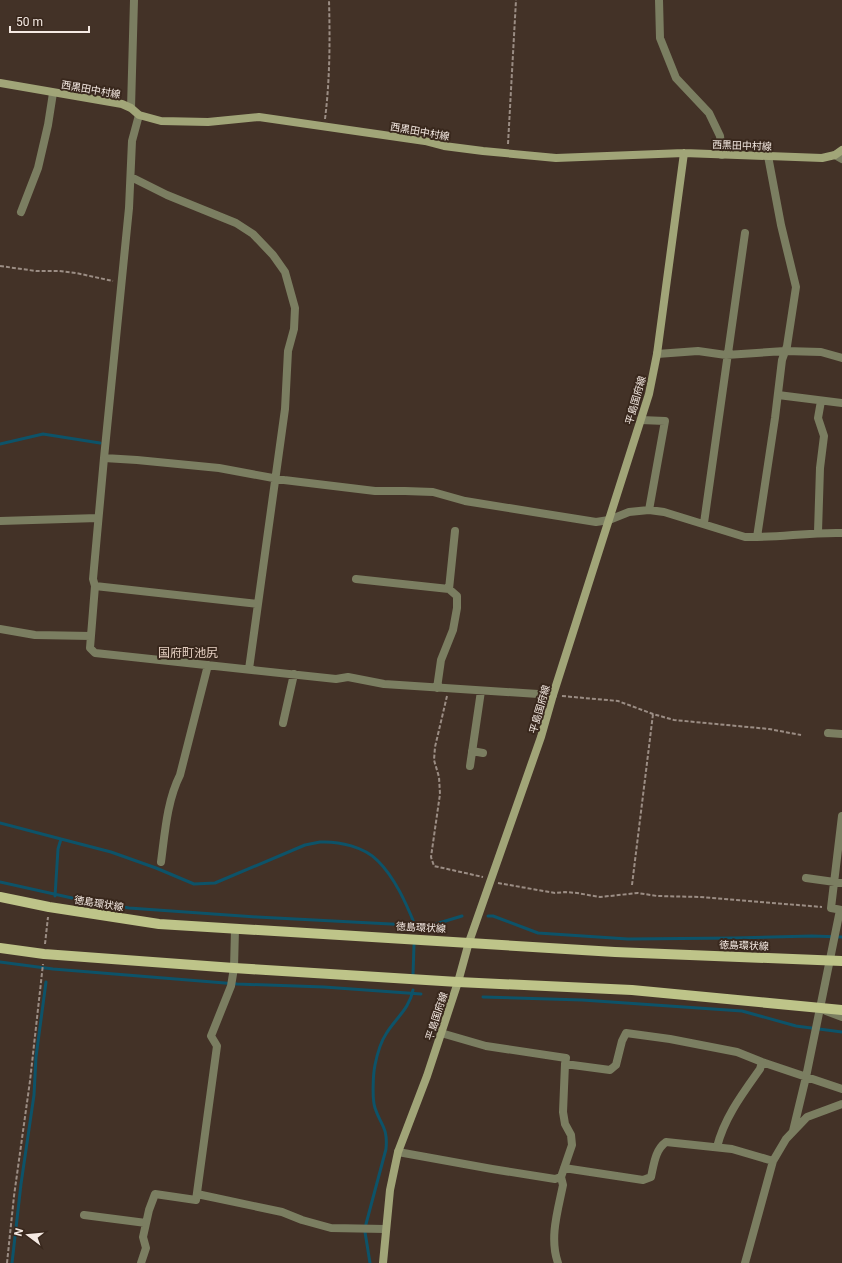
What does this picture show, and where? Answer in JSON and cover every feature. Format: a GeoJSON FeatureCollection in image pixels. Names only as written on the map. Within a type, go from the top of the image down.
{"type":"FeatureCollection","features":[{"type":"Feature","properties":{"kind":"main road","name":"西黒田中村線"},"geometry":{"type":"LineString","coordinates":[[0,83],[118,103],[131,108],[139,115],[161,121],[208,122],[259,117],[425,141],[444,146],[556,158],[684,153],[822,158],[838,157],[842,150]]}},
{"type":"Feature","properties":{"kind":"main road","name":"平島国府線"},"geometry":{"type":"LineString","coordinates":[[382,1263],[390,1190],[398,1152],[441,1033],[458,982],[469,942],[541,737],[649,394],[657,354],[684,153]]}},
{"type":"Feature","properties":{"kind":"main road","name":"徳島環状線"},"geometry":{"type":"LineString","coordinates":[[0,897],[49,907],[152,923],[615,952],[842,961]]}},
{"type":"Feature","properties":{"kind":"main road"},"geometry":{"type":"LineString","coordinates":[[0,948],[44,954],[234,968],[458,982],[632,990],[842,1010]]}},
{"type":"Feature","properties":{"kind":"street"},"geometry":{"type":"LineString","coordinates":[[131,108],[134,0]]}},
{"type":"Feature","properties":{"kind":"street"},"geometry":{"type":"LineString","coordinates":[[659,0],[660,38],[676,78],[709,113],[720,136],[722,155]]}},
{"type":"Feature","properties":{"kind":"street"},"geometry":{"type":"LineString","coordinates":[[22,212],[38,168],[54,93]]}},
{"type":"Feature","properties":{"kind":"street"},"geometry":{"type":"LineString","coordinates":[[139,115],[132,142],[131,177],[122,283],[98,518],[93,579],[96,586],[90,648],[95,654],[336,679],[348,677],[384,684],[553,695]]}},
{"type":"Feature","properties":{"kind":"street"},"geometry":{"type":"LineString","coordinates":[[757,537],[782,360],[785,352],[796,288],[781,225],[768,156]]}},
{"type":"Feature","properties":{"kind":"street"},"geometry":{"type":"LineString","coordinates":[[131,177],[167,195],[236,223],[253,234],[273,255],[285,272],[295,308],[294,329],[288,351],[285,409],[249,669]]}},
{"type":"Feature","properties":{"kind":"street"},"geometry":{"type":"LineString","coordinates":[[704,523],[745,234]]}},
{"type":"Feature","properties":{"kind":"street"},"geometry":{"type":"LineString","coordinates":[[657,354],[698,351],[729,354],[821,352],[842,358]]}},
{"type":"Feature","properties":{"kind":"street"},"geometry":{"type":"LineString","coordinates":[[778,395],[842,404]]}},
{"type":"Feature","properties":{"kind":"street"},"geometry":{"type":"LineString","coordinates":[[818,532],[820,468],[824,436],[818,418],[821,401]]}},
{"type":"Feature","properties":{"kind":"street"},"geometry":{"type":"LineString","coordinates":[[641,420],[665,422],[649,510]]}},
{"type":"Feature","properties":{"kind":"street"},"geometry":{"type":"LineString","coordinates":[[104,458],[219,468],[338,488],[375,492],[433,492],[465,501],[596,522],[609,520],[629,512],[649,510],[664,512],[704,523],[745,537],[818,532],[842,533]]}},
{"type":"Feature","properties":{"kind":"street"},"geometry":{"type":"LineString","coordinates":[[0,521],[98,518]]}},
{"type":"Feature","properties":{"kind":"street"},"geometry":{"type":"LineString","coordinates":[[449,589],[455,531]]}},
{"type":"Feature","properties":{"kind":"street"},"geometry":{"type":"LineString","coordinates":[[356,579],[449,589],[457,596],[457,608],[453,630],[441,660],[437,688]]}},
{"type":"Feature","properties":{"kind":"street"},"geometry":{"type":"LineString","coordinates":[[96,586],[258,604]]}},
{"type":"Feature","properties":{"kind":"street"},"geometry":{"type":"LineString","coordinates":[[0,629],[35,634],[91,636]]}},
{"type":"Feature","properties":{"kind":"street"},"geometry":{"type":"LineString","coordinates":[[161,862],[173,788],[180,775],[208,665]]}},
{"type":"Feature","properties":{"kind":"street"},"geometry":{"type":"LineString","coordinates":[[283,723],[294,674]]}},
{"type":"Feature","properties":{"kind":"street"},"geometry":{"type":"LineString","coordinates":[[470,766],[481,691]]}},
{"type":"Feature","properties":{"kind":"street"},"geometry":{"type":"LineString","coordinates":[[828,733],[842,734]]}},
{"type":"Feature","properties":{"kind":"street"},"geometry":{"type":"LineString","coordinates":[[472,751],[483,753]]}},
{"type":"Feature","properties":{"kind":"street"},"geometry":{"type":"LineString","coordinates":[[793,1131],[806,1077],[828,960],[841,910],[831,908],[838,882],[842,816]]}},
{"type":"Feature","properties":{"kind":"street"},"geometry":{"type":"LineString","coordinates":[[806,878],[838,882]]}},
{"type":"Feature","properties":{"kind":"street"},"geometry":{"type":"LineString","coordinates":[[141,1263],[146,1248],[143,1237],[149,1210],[155,1194],[196,1200],[217,1046],[211,1036],[231,983],[234,968],[235,929]]}},
{"type":"Feature","properties":{"kind":"street"},"geometry":{"type":"LineString","coordinates":[[828,960],[842,956]]}},
{"type":"Feature","properties":{"kind":"street"},"geometry":{"type":"LineString","coordinates":[[820,1008],[842,1017]]}},
{"type":"Feature","properties":{"kind":"street"},"geometry":{"type":"LineString","coordinates":[[441,1033],[486,1046],[566,1058],[563,1112],[571,1135],[572,1145],[561,1177],[563,1185],[554,1237],[554,1252],[558,1263]]}},
{"type":"Feature","properties":{"kind":"street"},"geometry":{"type":"LineString","coordinates":[[565,1064],[610,1070],[616,1065],[622,1041],[626,1033],[670,1039],[737,1052],[842,1089]]}},
{"type":"Feature","properties":{"kind":"street"},"geometry":{"type":"LineString","coordinates":[[717,1147],[722,1130],[737,1102],[760,1069],[762,1062]]}},
{"type":"Feature","properties":{"kind":"street"},"geometry":{"type":"LineString","coordinates":[[745,1263],[773,1161],[786,1139],[807,1117],[842,1104]]}},
{"type":"Feature","properties":{"kind":"street"},"geometry":{"type":"LineString","coordinates":[[564,1168],[642,1180],[650,1177],[660,1146],[666,1142],[732,1149],[773,1161]]}},
{"type":"Feature","properties":{"kind":"street"},"geometry":{"type":"LineString","coordinates":[[398,1152],[541,1177],[556,1179],[561,1177]]}},
{"type":"Feature","properties":{"kind":"street"},"geometry":{"type":"LineString","coordinates":[[197,1194],[282,1212],[302,1220],[331,1228],[385,1230]]}},
{"type":"Feature","properties":{"kind":"street"},"geometry":{"type":"LineString","coordinates":[[84,1215],[146,1223]]}},
{"type":"Feature","properties":{"kind":"path"},"geometry":{"type":"LineString","coordinates":[[324,126],[330,64],[329,0]]}},
{"type":"Feature","properties":{"kind":"path"},"geometry":{"type":"LineString","coordinates":[[508,154],[516,0]]}},
{"type":"Feature","properties":{"kind":"path"},"geometry":{"type":"LineString","coordinates":[[0,266],[36,271],[76,273],[122,283]]}},
{"type":"Feature","properties":{"kind":"path"},"geometry":{"type":"LineString","coordinates":[[448,688],[447,701],[435,747],[434,760],[440,794],[431,857],[434,866],[491,879],[499,883],[555,893],[577,893],[600,897],[638,893],[657,896],[700,897],[831,908]]}},
{"type":"Feature","properties":{"kind":"path"},"geometry":{"type":"LineString","coordinates":[[553,695],[618,701],[674,720],[769,729],[800,735]]}},
{"type":"Feature","properties":{"kind":"path"},"geometry":{"type":"LineString","coordinates":[[632,885],[653,714]]}},
{"type":"Feature","properties":{"kind":"path"},"geometry":{"type":"LineString","coordinates":[[7,1263],[14,1196],[30,1081],[49,907]]}},
{"type":"Feature","properties":{"kind":"waterway"},"geometry":{"type":"LineString","coordinates":[[0,444],[43,434],[100,443]]}},
{"type":"Feature","properties":{"kind":"waterway"},"geometry":{"type":"LineString","coordinates":[[0,823],[61,839],[58,849],[55,896]]}},
{"type":"Feature","properties":{"kind":"waterway"},"geometry":{"type":"LineString","coordinates":[[61,839],[111,852],[156,868],[194,884],[215,883],[305,845],[327,842],[351,846],[373,856],[390,875],[400,891],[412,917],[415,928]]}},
{"type":"Feature","properties":{"kind":"waterway"},"geometry":{"type":"LineString","coordinates":[[0,882],[72,898],[129,908],[257,917],[429,926],[462,916]]}},
{"type":"Feature","properties":{"kind":"waterway"},"geometry":{"type":"LineString","coordinates":[[488,916],[493,916],[538,933],[628,939],[812,936],[842,937]]}},
{"type":"Feature","properties":{"kind":"waterway"},"geometry":{"type":"LineString","coordinates":[[413,975],[414,945]]}},
{"type":"Feature","properties":{"kind":"waterway"},"geometry":{"type":"LineString","coordinates":[[0,962],[53,969],[237,984],[324,987],[421,994]]}},
{"type":"Feature","properties":{"kind":"waterway"},"geometry":{"type":"LineString","coordinates":[[12,1263],[21,1184],[34,1095],[36,1057],[46,982]]}},
{"type":"Feature","properties":{"kind":"waterway"},"geometry":{"type":"LineString","coordinates":[[370,1263],[365,1232],[366,1224],[386,1149],[384,1127],[377,1114],[373,1099],[374,1069],[382,1041],[406,1008],[413,990]]}},
{"type":"Feature","properties":{"kind":"waterway"},"geometry":{"type":"LineString","coordinates":[[483,997],[582,1000],[742,1011],[796,1026],[842,1032]]}},
{"type":"Feature","properties":{"kind":"district","name":"国府町池尻"},"geometry":{"type":"Point","coordinates":[188,653]}}]}
